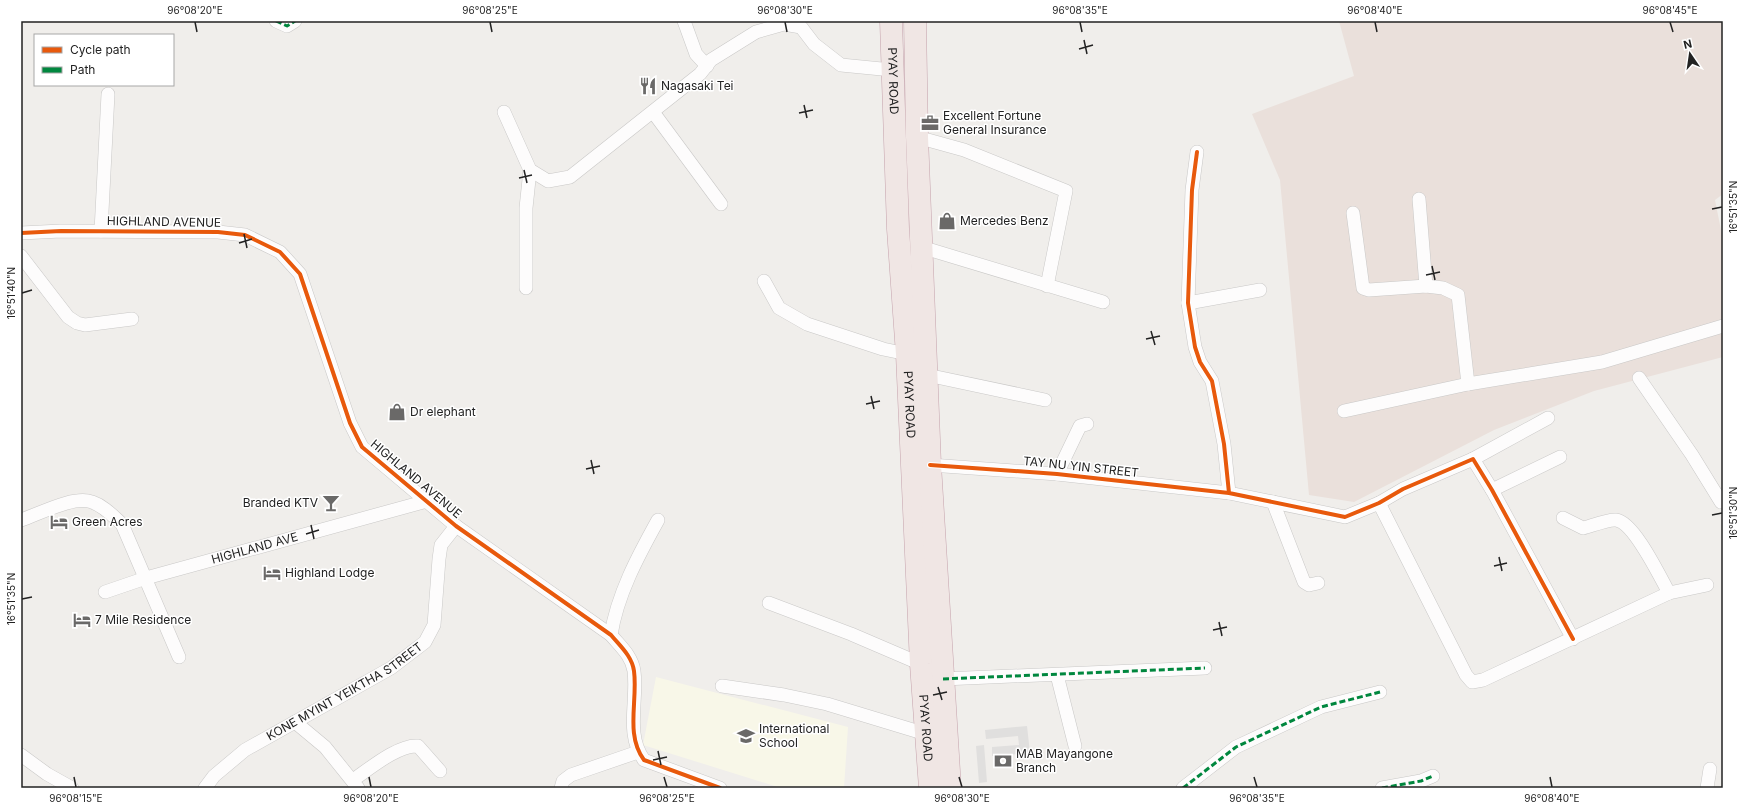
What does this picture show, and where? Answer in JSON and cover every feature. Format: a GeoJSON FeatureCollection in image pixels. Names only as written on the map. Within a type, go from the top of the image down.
{"type":"FeatureCollection","features":[{"type":"Feature","properties":{"kind":"highway","name":"PYAY ROAD"},"geometry":{"type":"LineString","coordinates":[[891,21],[898,229],[907,354],[921,664],[930,788]]}},
{"type":"Feature","properties":{"kind":"highway","name":"PYAY ROAD"},"geometry":{"type":"LineString","coordinates":[[915,21],[917,137],[930,465],[950,788]]}},
{"type":"Feature","properties":{"kind":"street"},"geometry":{"type":"LineString","coordinates":[[276,21],[287,26],[295,21]]}},
{"type":"Feature","properties":{"kind":"street"},"geometry":{"type":"LineString","coordinates":[[684,21],[696,54],[707,66]]}},
{"type":"Feature","properties":{"kind":"street"},"geometry":{"type":"LineString","coordinates":[[530,170],[548,181],[570,177],[654,112],[700,74],[711,60],[756,32],[784,24],[801,27],[814,44],[841,65],[892,70]]}},
{"type":"Feature","properties":{"kind":"street"},"geometry":{"type":"LineString","coordinates":[[101,231],[108,94]]}},
{"type":"Feature","properties":{"kind":"street"},"geometry":{"type":"LineString","coordinates":[[504,112],[530,170],[526,208],[526,288]]}},
{"type":"Feature","properties":{"kind":"street"},"geometry":{"type":"LineString","coordinates":[[654,112],[721,204]]}},
{"type":"Feature","properties":{"kind":"street"},"geometry":{"type":"LineString","coordinates":[[917,137],[964,150],[1066,191],[1047,286]]}},
{"type":"Feature","properties":{"kind":"street"},"geometry":{"type":"LineString","coordinates":[[1197,152],[1192,190],[1188,304],[1195,347],[1200,362],[1212,381],[1224,444],[1229,492]]}},
{"type":"Feature","properties":{"kind":"street"},"geometry":{"type":"LineString","coordinates":[[1419,199],[1426,286]]}},
{"type":"Feature","properties":{"kind":"street"},"geometry":{"type":"LineString","coordinates":[[1353,213],[1363,288],[1369,290],[1426,286],[1443,288],[1458,295],[1463,352],[1468,384]]}},
{"type":"Feature","properties":{"kind":"street","name":"HIGHLAND AVENUE"},"geometry":{"type":"LineString","coordinates":[[21,233],[61,231],[218,232],[245,235],[280,252],[300,274],[355,436],[362,446],[456,526],[611,635],[627,654],[634,670],[634,740],[638,752]]}},
{"type":"Feature","properties":{"kind":"street"},"geometry":{"type":"LineString","coordinates":[[921,247],[1103,302]]}},
{"type":"Feature","properties":{"kind":"street"},"geometry":{"type":"LineString","coordinates":[[21,256],[68,317],[77,323],[85,325],[132,319]]}},
{"type":"Feature","properties":{"kind":"street"},"geometry":{"type":"LineString","coordinates":[[764,281],[779,308],[807,324],[883,349],[907,354]]}},
{"type":"Feature","properties":{"kind":"street"},"geometry":{"type":"LineString","coordinates":[[1188,304],[1260,290]]}},
{"type":"Feature","properties":{"kind":"street"},"geometry":{"type":"LineString","coordinates":[[1344,411],[1468,384],[1602,362],[1723,326]]}},
{"type":"Feature","properties":{"kind":"street"},"geometry":{"type":"LineString","coordinates":[[927,376],[1045,400]]}},
{"type":"Feature","properties":{"kind":"street"},"geometry":{"type":"LineString","coordinates":[[1639,378],[1692,455],[1714,492],[1721,502],[1723,502]]}},
{"type":"Feature","properties":{"kind":"street","name":"TAY NU YIN STREET"},"geometry":{"type":"LineString","coordinates":[[930,465],[1057,474],[1229,492],[1345,517],[1379,503],[1403,489],[1473,459],[1548,418]]}},
{"type":"Feature","properties":{"kind":"street"},"geometry":{"type":"LineString","coordinates":[[1057,474],[1080,426],[1087,424]]}},
{"type":"Feature","properties":{"kind":"street"},"geometry":{"type":"LineString","coordinates":[[1492,490],[1560,456]]}},
{"type":"Feature","properties":{"kind":"street"},"geometry":{"type":"LineString","coordinates":[[1473,459],[1492,490],[1573,638]]}},
{"type":"Feature","properties":{"kind":"street"},"geometry":{"type":"LineString","coordinates":[[21,520],[74,501],[92,501],[106,510],[122,524],[179,657]]}},
{"type":"Feature","properties":{"kind":"street","name":"HIGHLAND AVE"},"geometry":{"type":"LineString","coordinates":[[105,592],[146,578],[426,501]]}},
{"type":"Feature","properties":{"kind":"street"},"geometry":{"type":"LineString","coordinates":[[1274,502],[1304,582],[1309,585],[1318,583]]}},
{"type":"Feature","properties":{"kind":"street"},"geometry":{"type":"LineString","coordinates":[[1379,503],[1466,675],[1472,682],[1483,680],[1669,593],[1706,585]]}},
{"type":"Feature","properties":{"kind":"street"},"geometry":{"type":"LineString","coordinates":[[1563,518],[1583,528],[1615,519],[1624,524],[1646,551],[1669,593]]}},
{"type":"Feature","properties":{"kind":"street"},"geometry":{"type":"LineString","coordinates":[[611,635],[614,616],[625,587],[658,520]]}},
{"type":"Feature","properties":{"kind":"street","name":"KONE MYINT YEIKTHA STREET"},"geometry":{"type":"LineString","coordinates":[[205,788],[214,776],[245,750],[391,668],[426,642],[434,625],[439,559],[442,545],[456,526]]}},
{"type":"Feature","properties":{"kind":"street"},"geometry":{"type":"LineString","coordinates":[[768,603],[851,634],[921,664]]}},
{"type":"Feature","properties":{"kind":"street"},"geometry":{"type":"LineString","coordinates":[[943,679],[1205,668]]}},
{"type":"Feature","properties":{"kind":"street"},"geometry":{"type":"LineString","coordinates":[[1057,675],[1075,746]]}},
{"type":"Feature","properties":{"kind":"street"},"geometry":{"type":"LineString","coordinates":[[722,686],[784,695],[827,704],[926,734]]}},
{"type":"Feature","properties":{"kind":"street"},"geometry":{"type":"LineString","coordinates":[[1183,788],[1236,747],[1321,707],[1380,692]]}},
{"type":"Feature","properties":{"kind":"street"},"geometry":{"type":"LineString","coordinates":[[295,722],[324,747],[356,784],[377,763],[411,745],[418,746],[440,772]]}},
{"type":"Feature","properties":{"kind":"street"},"geometry":{"type":"LineString","coordinates":[[561,788],[563,782],[571,774],[638,752],[644,760],[720,788]]}},
{"type":"Feature","properties":{"kind":"street"},"geometry":{"type":"LineString","coordinates":[[21,756],[47,774],[72,788]]}},
{"type":"Feature","properties":{"kind":"street"},"geometry":{"type":"LineString","coordinates":[[1708,788],[1710,769]]}},
{"type":"Feature","properties":{"kind":"street"},"geometry":{"type":"LineString","coordinates":[[1382,788],[1421,781],[1433,776]]}},
{"type":"Feature","properties":{"kind":"shaded area"},"geometry":{"type":"Polygon","coordinates":[[[1339,21],[1723,21],[1723,194],[1715,200],[1723,240],[1723,357],[1594,391],[1494,430],[1354,502],[1309,495],[1280,180],[1252,114],[1354,76],[1339,21]]]}},
{"type":"Feature","properties":{"kind":"shaded area","name":"International School"},"geometry":{"type":"Polygon","coordinates":[[[656,677],[848,727],[844,788],[781,788],[643,745],[656,677]]]}},
{"type":"Feature","properties":{"kind":"shaded area"},"geometry":{"type":"Polygon","coordinates":[[[1027,726],[1030,753],[992,756],[992,747],[1019,745],[1018,736],[986,739],[985,730],[1027,726]]]}},
{"type":"Feature","properties":{"kind":"shaded area"},"geometry":{"type":"Polygon","coordinates":[[[984,745],[987,782],[979,783],[976,746],[984,745]]]}},
{"type":"Feature","properties":{"kind":"marked path"},"geometry":{"type":"LineString","coordinates":[[276,21],[287,26],[295,21]]}},
{"type":"Feature","properties":{"kind":"marked path"},"geometry":{"type":"LineString","coordinates":[[943,679],[1205,668]]}},
{"type":"Feature","properties":{"kind":"marked path"},"geometry":{"type":"LineString","coordinates":[[1183,788],[1236,747],[1321,707],[1380,692]]}},
{"type":"Feature","properties":{"kind":"marked path"},"geometry":{"type":"LineString","coordinates":[[1382,788],[1421,781],[1433,776]]}},
{"type":"Feature","properties":{"kind":"cycle path"},"geometry":{"type":"LineString","coordinates":[[1197,152],[1192,190],[1188,303],[1195,347],[1200,362],[1212,381],[1224,444],[1229,493]]}},
{"type":"Feature","properties":{"kind":"cycle path"},"geometry":{"type":"LineString","coordinates":[[21,233],[61,231],[218,232],[245,235],[280,252],[300,274],[350,423],[362,447],[456,526],[611,635],[625,652],[633,666],[635,682],[633,717],[635,740],[638,750],[644,760],[720,788]]}},
{"type":"Feature","properties":{"kind":"cycle path"},"geometry":{"type":"LineString","coordinates":[[930,465],[1057,474],[1229,493],[1345,517],[1379,503],[1403,489],[1473,459],[1492,490],[1573,639]]}},
{"type":"Feature","properties":{"kind":"place","name":"Nagasaki Tei"},"geometry":{"type":"Point","coordinates":[648,86]}},
{"type":"Feature","properties":{"kind":"place","name":"Excellent Fortune General Insurance"},"geometry":{"type":"Point","coordinates":[930,123]}},
{"type":"Feature","properties":{"kind":"place","name":"Mercedes Benz"},"geometry":{"type":"Point","coordinates":[947,221]}},
{"type":"Feature","properties":{"kind":"place","name":"Dr elephant"},"geometry":{"type":"Point","coordinates":[397,412]}},
{"type":"Feature","properties":{"kind":"place","name":"Branded KTV"},"geometry":{"type":"Point","coordinates":[331,503]}},
{"type":"Feature","properties":{"kind":"place","name":"Green Acres"},"geometry":{"type":"Point","coordinates":[59,522]}},
{"type":"Feature","properties":{"kind":"place","name":"Highland Lodge"},"geometry":{"type":"Point","coordinates":[272,573]}},
{"type":"Feature","properties":{"kind":"place","name":"7 Mile Residence"},"geometry":{"type":"Point","coordinates":[82,620]}},
{"type":"Feature","properties":{"kind":"place","name":"International School"},"geometry":{"type":"Point","coordinates":[746,736]}},
{"type":"Feature","properties":{"kind":"place","name":"MAB Mayangone Branch"},"geometry":{"type":"Point","coordinates":[1003,761]}}]}
